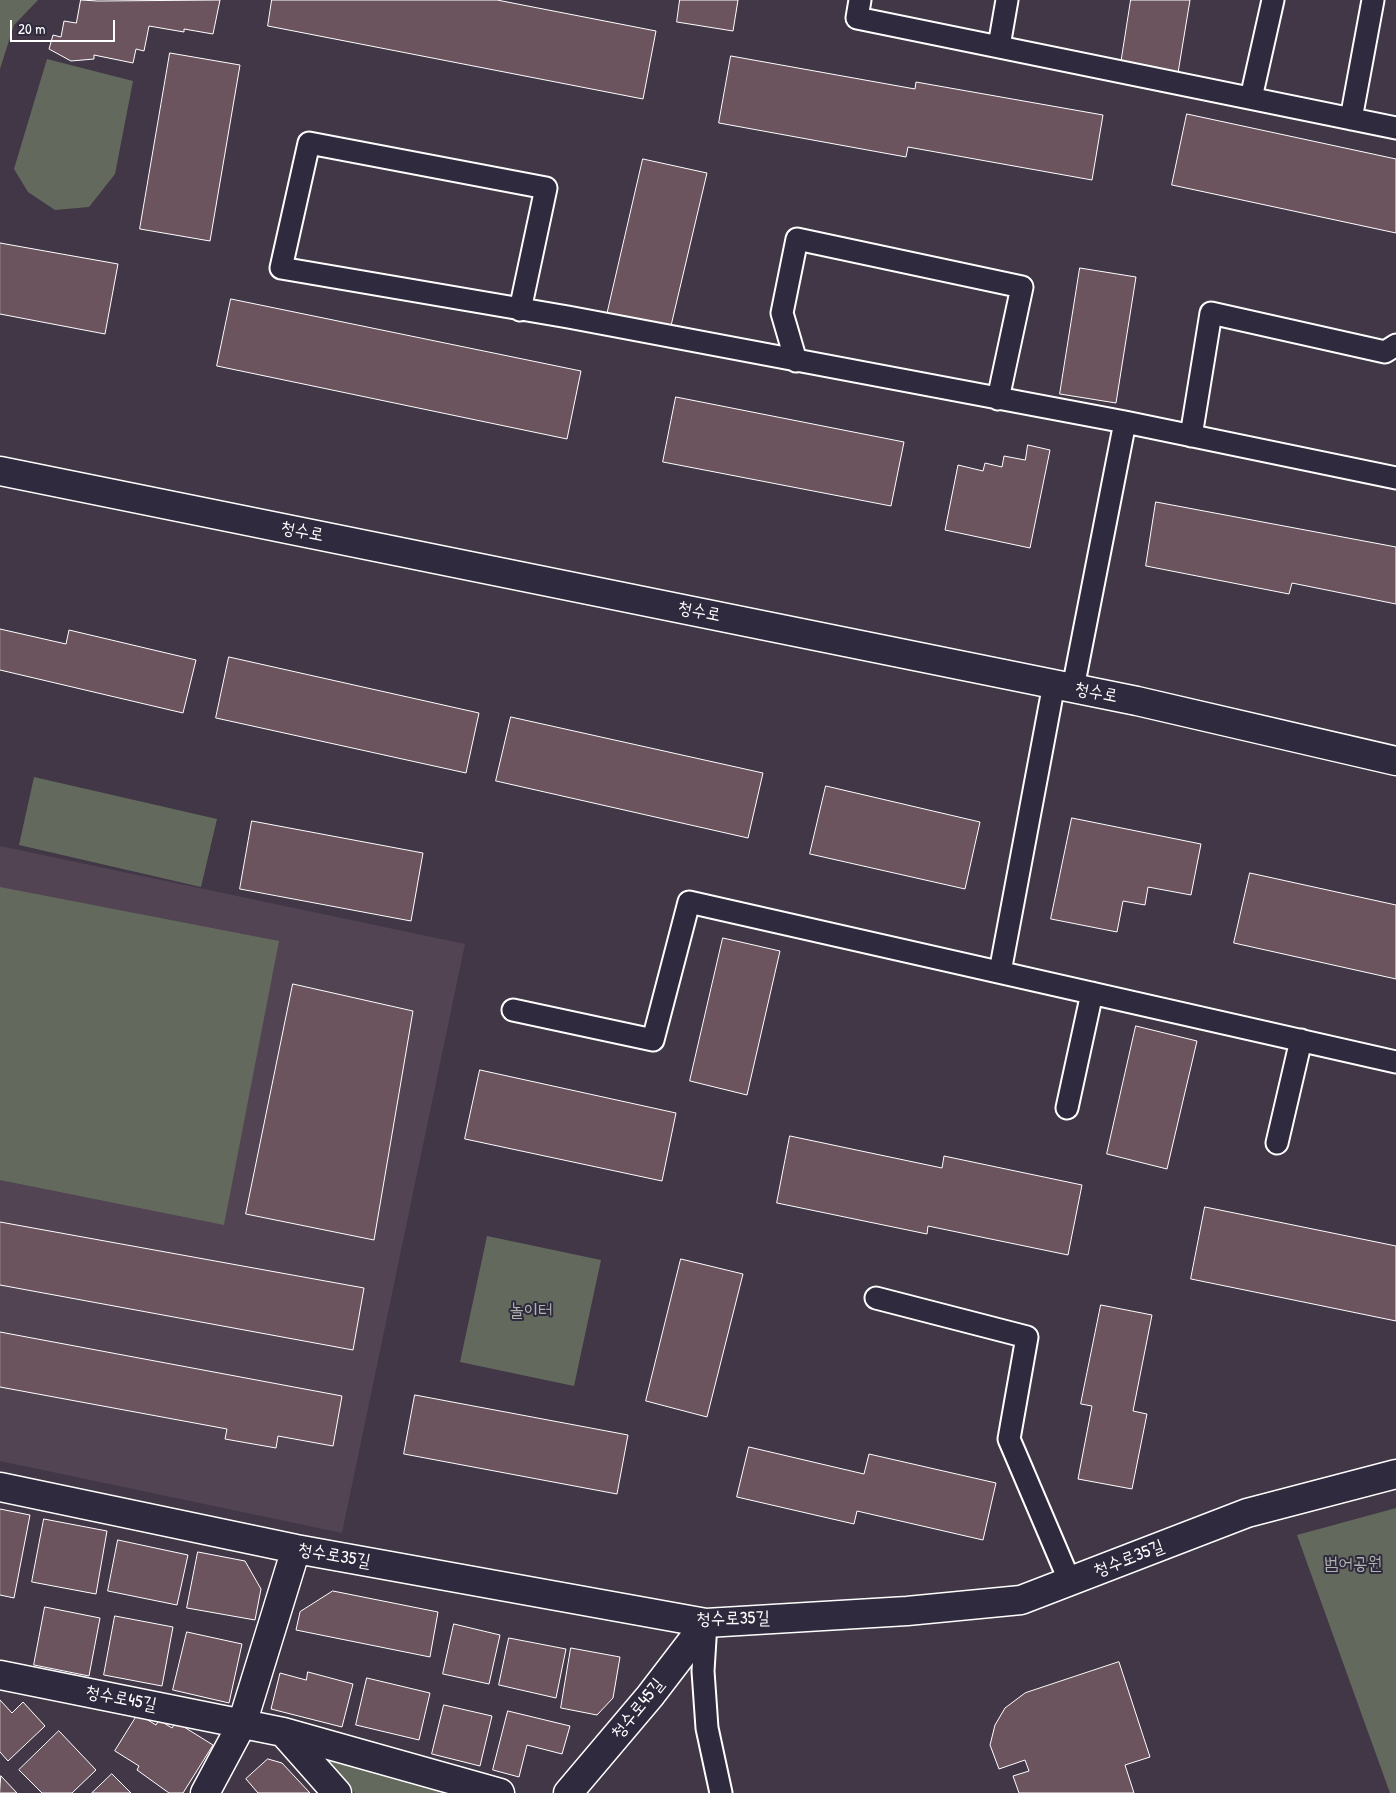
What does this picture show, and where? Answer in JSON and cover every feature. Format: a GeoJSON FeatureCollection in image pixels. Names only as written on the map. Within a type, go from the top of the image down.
{"type":"FeatureCollection","features":[{"type":"Feature","properties":{"kind":"street","name":"청수로"},"geometry":{"type":"LineString","coordinates":[[0,471],[1064,686],[1396,761]]}},
{"type":"Feature","properties":{"kind":"street","name":"청수로35길"},"geometry":{"type":"LineString","coordinates":[[0,1487],[296,1549],[706,1623],[906,1611],[1021,1600],[1247,1513],[1396,1474]]}},
{"type":"Feature","properties":{"kind":"street"},"geometry":{"type":"LineString","coordinates":[[205,1793],[242,1724],[296,1549]]}},
{"type":"Feature","properties":{"kind":"street","name":"청수로45길"},"geometry":{"type":"LineString","coordinates":[[568,1793],[650,1696],[706,1623]]}},
{"type":"Feature","properties":{"kind":"street","name":"청수로45길"},"geometry":{"type":"LineString","coordinates":[[0,1675],[283,1732],[500,1793]]}},
{"type":"Feature","properties":{"kind":"street"},"geometry":{"type":"LineString","coordinates":[[283,1732],[337,1793]]}},
{"type":"Feature","properties":{"kind":"lane"},"geometry":{"type":"LineString","coordinates":[[860,0],[857,18],[1396,128]]}},
{"type":"Feature","properties":{"kind":"lane"},"geometry":{"type":"LineString","coordinates":[[999,46],[1007,0]]}},
{"type":"Feature","properties":{"kind":"lane"},"geometry":{"type":"LineString","coordinates":[[1251,98],[1272,0]]}},
{"type":"Feature","properties":{"kind":"lane"},"geometry":{"type":"LineString","coordinates":[[1351,119],[1373,0]]}},
{"type":"Feature","properties":{"kind":"lane"},"geometry":{"type":"LineString","coordinates":[[520,310],[546,188],[309,144],[281,268],[520,310],[1125,422],[1396,478]]}},
{"type":"Feature","properties":{"kind":"lane"},"geometry":{"type":"LineString","coordinates":[[796,361],[782,313],[797,239],[1022,287],[998,399]]}},
{"type":"Feature","properties":{"kind":"lane"},"geometry":{"type":"LineString","coordinates":[[1191,436],[1211,313],[1385,352],[1396,345]]}},
{"type":"Feature","properties":{"kind":"lane"},"geometry":{"type":"LineString","coordinates":[[1000,972],[1125,422]]}},
{"type":"Feature","properties":{"kind":"lane"},"geometry":{"type":"LineString","coordinates":[[513,1010],[653,1040],[689,902],[1396,1062]]}},
{"type":"Feature","properties":{"kind":"lane"},"geometry":{"type":"LineString","coordinates":[[1067,1108],[1092,993]]}},
{"type":"Feature","properties":{"kind":"lane"},"geometry":{"type":"LineString","coordinates":[[1278,1143],[1301,1040]]}},
{"type":"Feature","properties":{"kind":"lane"},"geometry":{"type":"LineString","coordinates":[[876,1298],[1027,1337],[1009,1438],[1070,1582]]}},
{"type":"Feature","properties":{"kind":"lane"},"geometry":{"type":"LineString","coordinates":[[706,1623],[703,1671],[707,1728],[721,1793]]}},
{"type":"Feature","properties":{"kind":"shaded area"},"geometry":{"type":"Polygon","coordinates":[[[0,846],[465,944],[342,1533],[0,1461],[0,846]]]}},
{"type":"Feature","properties":{"kind":"green space"},"geometry":{"type":"Polygon","coordinates":[[[0,0],[38,0],[14,25],[0,69],[0,0]]]}},
{"type":"Feature","properties":{"kind":"green space"},"geometry":{"type":"Polygon","coordinates":[[[47,59],[133,81],[115,174],[89,207],[55,210],[28,192],[14,169],[47,59]]]}},
{"type":"Feature","properties":{"kind":"green space"},"geometry":{"type":"Polygon","coordinates":[[[34,777],[217,819],[201,887],[19,845],[34,777]]]}},
{"type":"Feature","properties":{"kind":"green space"},"geometry":{"type":"Polygon","coordinates":[[[0,887],[279,941],[224,1225],[0,1180],[0,887]]]}},
{"type":"Feature","properties":{"kind":"green space","name":"놀이터"},"geometry":{"type":"Polygon","coordinates":[[[487,1236],[601,1260],[574,1386],[460,1362],[487,1236]]]}},
{"type":"Feature","properties":{"kind":"green space","name":"범어공원"},"geometry":{"type":"Polygon","coordinates":[[[1396,1508],[1396,1793],[1390,1793],[1297,1535],[1396,1508]]]}},
{"type":"Feature","properties":{"kind":"green space"},"geometry":{"type":"Polygon","coordinates":[[[312,1748],[462,1793],[355,1793],[312,1748]]]}},
{"type":"Feature","properties":{"kind":"building"},"geometry":{"type":"Polygon","coordinates":[[[81,0],[220,0],[213,34],[184,29],[184,32],[149,26],[144,51],[136,49],[133,63],[94,55],[94,59],[71,61],[49,49],[53,35],[61,37],[64,21],[76,23],[81,0]]]}},
{"type":"Feature","properties":{"kind":"building"},"geometry":{"type":"Polygon","coordinates":[[[272,0],[497,0],[656,31],[643,99],[268,26],[272,0]]]}},
{"type":"Feature","properties":{"kind":"building"},"geometry":{"type":"Polygon","coordinates":[[[680,0],[738,0],[733,31],[677,22],[680,0]]]}},
{"type":"Feature","properties":{"kind":"building"},"geometry":{"type":"Polygon","coordinates":[[[1131,0],[1190,0],[1177,79],[1120,70],[1131,0]]]}},
{"type":"Feature","properties":{"kind":"building"},"geometry":{"type":"Polygon","coordinates":[[[170,53],[240,65],[210,241],[140,229],[170,53]]]}},
{"type":"Feature","properties":{"kind":"building"},"geometry":{"type":"Polygon","coordinates":[[[731,56],[915,89],[916,82],[1103,115],[1092,180],[908,147],[906,157],[719,123],[731,56]]]}},
{"type":"Feature","properties":{"kind":"building"},"geometry":{"type":"Polygon","coordinates":[[[1187,114],[1396,159],[1396,233],[1172,185],[1187,114]]]}},
{"type":"Feature","properties":{"kind":"building"},"geometry":{"type":"Polygon","coordinates":[[[643,159],[707,173],[670,330],[607,315],[643,159]]]}},
{"type":"Feature","properties":{"kind":"building"},"geometry":{"type":"Polygon","coordinates":[[[0,243],[118,264],[105,334],[0,314],[0,243]]]}},
{"type":"Feature","properties":{"kind":"building"},"geometry":{"type":"Polygon","coordinates":[[[1080,268],[1136,277],[1116,403],[1060,394],[1080,268]]]}},
{"type":"Feature","properties":{"kind":"building"},"geometry":{"type":"Polygon","coordinates":[[[231,299],[581,371],[567,439],[217,366],[231,299]]]}},
{"type":"Feature","properties":{"kind":"building"},"geometry":{"type":"Polygon","coordinates":[[[676,397],[904,442],[891,506],[663,462],[676,397]]]}},
{"type":"Feature","properties":{"kind":"building"},"geometry":{"type":"Polygon","coordinates":[[[1028,445],[1050,450],[1030,548],[945,530],[958,465],[983,471],[985,463],[1002,467],[1004,456],[1025,460],[1028,445]]]}},
{"type":"Feature","properties":{"kind":"building"},"geometry":{"type":"Polygon","coordinates":[[[1156,502],[1396,547],[1396,604],[1292,583],[1289,594],[1146,566],[1156,502]]]}},
{"type":"Feature","properties":{"kind":"building"},"geometry":{"type":"Polygon","coordinates":[[[0,629],[66,644],[69,630],[196,660],[183,713],[0,670],[0,629]]]}},
{"type":"Feature","properties":{"kind":"building"},"geometry":{"type":"Polygon","coordinates":[[[229,657],[479,713],[466,773],[216,718],[229,657]]]}},
{"type":"Feature","properties":{"kind":"building"},"geometry":{"type":"Polygon","coordinates":[[[511,717],[763,773],[748,838],[496,781],[511,717]]]}},
{"type":"Feature","properties":{"kind":"building"},"geometry":{"type":"Polygon","coordinates":[[[826,786],[980,822],[965,889],[810,854],[826,786]]]}},
{"type":"Feature","properties":{"kind":"building"},"geometry":{"type":"Polygon","coordinates":[[[1072,818],[1201,844],[1191,895],[1148,887],[1145,905],[1123,901],[1117,932],[1051,919],[1072,818]]]}},
{"type":"Feature","properties":{"kind":"building"},"geometry":{"type":"Polygon","coordinates":[[[252,821],[423,853],[411,921],[240,889],[252,821]]]}},
{"type":"Feature","properties":{"kind":"building"},"geometry":{"type":"Polygon","coordinates":[[[1250,873],[1396,905],[1396,979],[1234,943],[1250,873]]]}},
{"type":"Feature","properties":{"kind":"building"},"geometry":{"type":"Polygon","coordinates":[[[723,938],[780,951],[747,1095],[690,1081],[723,938]]]}},
{"type":"Feature","properties":{"kind":"building"},"geometry":{"type":"Polygon","coordinates":[[[293,984],[413,1011],[374,1240],[246,1214],[293,984]]]}},
{"type":"Feature","properties":{"kind":"building"},"geometry":{"type":"Polygon","coordinates":[[[1136,1026],[1197,1041],[1167,1169],[1107,1154],[1136,1026]]]}},
{"type":"Feature","properties":{"kind":"building"},"geometry":{"type":"Polygon","coordinates":[[[480,1070],[676,1113],[662,1181],[465,1139],[480,1070]]]}},
{"type":"Feature","properties":{"kind":"building"},"geometry":{"type":"Polygon","coordinates":[[[790,1136],[942,1168],[944,1156],[1082,1185],[1068,1255],[928,1226],[927,1234],[777,1203],[790,1136]]]}},
{"type":"Feature","properties":{"kind":"building"},"geometry":{"type":"Polygon","coordinates":[[[1205,1207],[1396,1246],[1396,1321],[1191,1279],[1205,1207]]]}},
{"type":"Feature","properties":{"kind":"building"},"geometry":{"type":"Polygon","coordinates":[[[0,1222],[364,1288],[353,1350],[0,1285],[0,1222]]]}},
{"type":"Feature","properties":{"kind":"building"},"geometry":{"type":"Polygon","coordinates":[[[681,1259],[743,1274],[707,1417],[646,1401],[681,1259]]]}},
{"type":"Feature","properties":{"kind":"building"},"geometry":{"type":"Polygon","coordinates":[[[1101,1305],[1152,1315],[1133,1411],[1147,1414],[1132,1489],[1078,1479],[1092,1406],[1081,1404],[1101,1305]]]}},
{"type":"Feature","properties":{"kind":"building"},"geometry":{"type":"Polygon","coordinates":[[[0,1332],[342,1396],[333,1446],[278,1436],[276,1448],[225,1439],[227,1429],[0,1387],[0,1332]]]}},
{"type":"Feature","properties":{"kind":"building"},"geometry":{"type":"Polygon","coordinates":[[[415,1395],[628,1435],[617,1494],[404,1454],[415,1395]]]}},
{"type":"Feature","properties":{"kind":"building"},"geometry":{"type":"Polygon","coordinates":[[[749,1447],[864,1474],[869,1454],[996,1483],[983,1540],[857,1511],[854,1524],[737,1497],[749,1447]]]}},
{"type":"Feature","properties":{"kind":"building"},"geometry":{"type":"Polygon","coordinates":[[[0,1509],[30,1515],[14,1598],[0,1595],[0,1509]]]}},
{"type":"Feature","properties":{"kind":"building"},"geometry":{"type":"Polygon","coordinates":[[[44,1519],[107,1531],[96,1594],[32,1582],[44,1519]]]}},
{"type":"Feature","properties":{"kind":"building"},"geometry":{"type":"Polygon","coordinates":[[[118,1540],[188,1555],[177,1605],[108,1591],[118,1540]]]}},
{"type":"Feature","properties":{"kind":"building"},"geometry":{"type":"Polygon","coordinates":[[[198,1552],[245,1561],[261,1589],[255,1620],[187,1608],[198,1552]]]}},
{"type":"Feature","properties":{"kind":"building"},"geometry":{"type":"Polygon","coordinates":[[[333,1591],[438,1612],[430,1657],[296,1630],[300,1612],[333,1591]]]}},
{"type":"Feature","properties":{"kind":"building"},"geometry":{"type":"Polygon","coordinates":[[[45,1607],[100,1618],[89,1676],[34,1665],[45,1607]]]}},
{"type":"Feature","properties":{"kind":"building"},"geometry":{"type":"Polygon","coordinates":[[[115,1616],[173,1627],[162,1686],[104,1675],[115,1616]]]}},
{"type":"Feature","properties":{"kind":"building"},"geometry":{"type":"Polygon","coordinates":[[[454,1624],[500,1635],[489,1684],[443,1674],[454,1624]]]}},
{"type":"Feature","properties":{"kind":"building"},"geometry":{"type":"Polygon","coordinates":[[[187,1632],[242,1644],[229,1703],[173,1690],[187,1632]]]}},
{"type":"Feature","properties":{"kind":"building"},"geometry":{"type":"Polygon","coordinates":[[[509,1638],[566,1649],[556,1698],[499,1685],[509,1638]]]}},
{"type":"Feature","properties":{"kind":"building"},"geometry":{"type":"Polygon","coordinates":[[[571,1648],[620,1657],[613,1698],[597,1715],[561,1708],[571,1648]]]}},
{"type":"Feature","properties":{"kind":"building"},"geometry":{"type":"Polygon","coordinates":[[[1119,1662],[1150,1757],[1125,1765],[1134,1793],[1019,1793],[1013,1776],[1029,1771],[1025,1760],[999,1769],[990,1745],[995,1725],[1005,1708],[1025,1693],[1119,1662]]]}},
{"type":"Feature","properties":{"kind":"building"},"geometry":{"type":"Polygon","coordinates":[[[308,1672],[353,1684],[342,1727],[271,1709],[280,1673],[306,1680],[308,1672]]]}},
{"type":"Feature","properties":{"kind":"building"},"geometry":{"type":"Polygon","coordinates":[[[367,1678],[430,1693],[419,1740],[356,1725],[367,1678]]]}},
{"type":"Feature","properties":{"kind":"building"},"geometry":{"type":"Polygon","coordinates":[[[0,1700],[12,1713],[23,1702],[45,1726],[8,1761],[0,1752],[0,1700]]]}},
{"type":"Feature","properties":{"kind":"building"},"geometry":{"type":"Polygon","coordinates":[[[444,1705],[492,1716],[480,1766],[432,1754],[444,1705]]]}},
{"type":"Feature","properties":{"kind":"building"},"geometry":{"type":"Polygon","coordinates":[[[508,1711],[570,1726],[562,1754],[527,1745],[519,1777],[493,1770],[508,1711]]]}},
{"type":"Feature","properties":{"kind":"building"},"geometry":{"type":"Polygon","coordinates":[[[138,1714],[156,1725],[159,1720],[172,1728],[176,1722],[213,1745],[183,1793],[169,1793],[137,1770],[139,1766],[115,1751],[138,1714]]]}},
{"type":"Feature","properties":{"kind":"building"},"geometry":{"type":"Polygon","coordinates":[[[59,1731],[96,1770],[72,1793],[42,1793],[19,1770],[59,1731]]]}},
{"type":"Feature","properties":{"kind":"building"},"geometry":{"type":"Polygon","coordinates":[[[268,1759],[282,1763],[310,1793],[258,1793],[246,1779],[268,1759]]]}},
{"type":"Feature","properties":{"kind":"building"},"geometry":{"type":"Polygon","coordinates":[[[112,1774],[131,1793],[92,1793],[112,1774]]]}},
{"type":"Feature","properties":{"kind":"building"},"geometry":{"type":"Polygon","coordinates":[[[1,1776],[17,1793],[0,1793],[1,1776]]]}}]}
